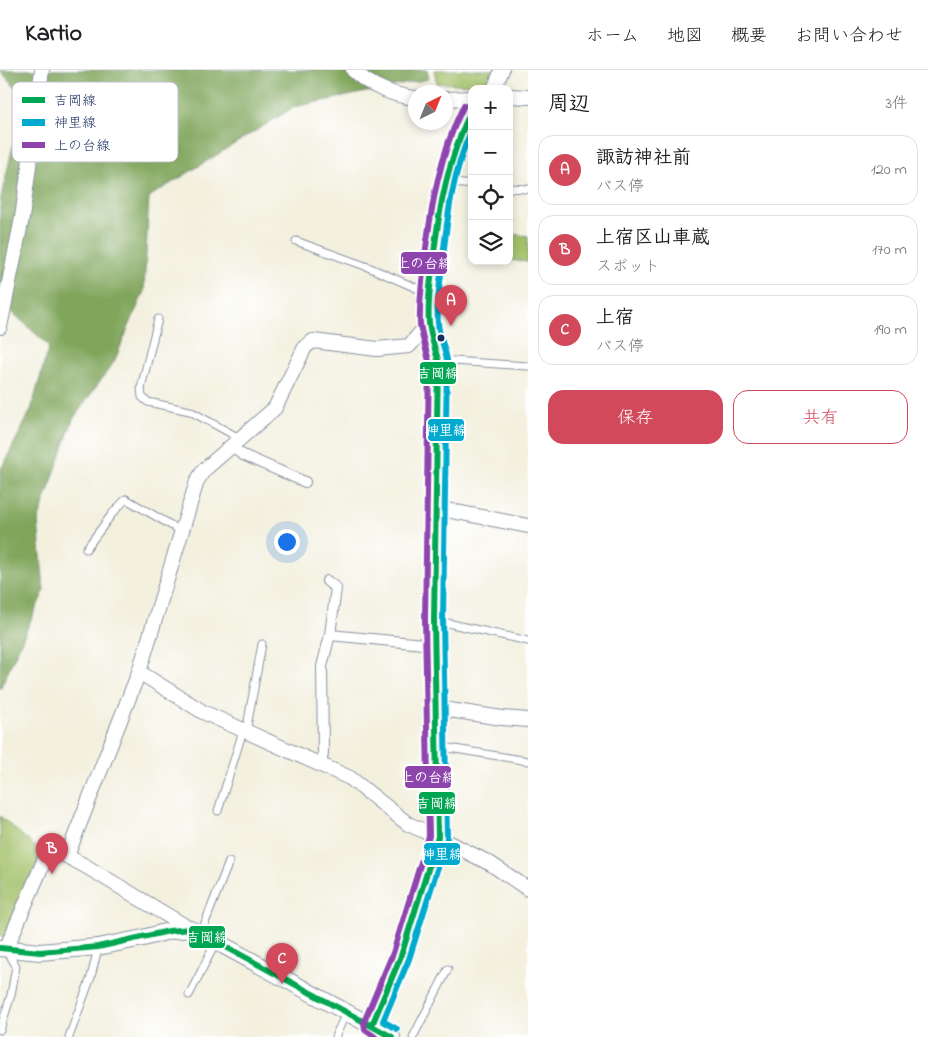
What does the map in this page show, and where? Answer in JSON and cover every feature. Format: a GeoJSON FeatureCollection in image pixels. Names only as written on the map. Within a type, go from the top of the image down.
{"type":"FeatureCollection","features":[{"type":"Feature","properties":{"kind":"street"},"geometry":{"type":"LineString","coordinates":[[354,70],[363,80],[402,97],[408,97]]}},
{"type":"Feature","properties":{"kind":"street"},"geometry":{"type":"LineString","coordinates":[[496,85],[502,70]]}},
{"type":"Feature","properties":{"kind":"street"},"geometry":{"type":"LineString","coordinates":[[513,96],[528,97]]}},
{"type":"Feature","properties":{"kind":"street"},"geometry":{"type":"LineString","coordinates":[[453,99],[468,98]]}},
{"type":"Feature","properties":{"kind":"street"},"geometry":{"type":"LineString","coordinates":[[372,1025],[401,956],[438,837],[434,620],[438,360],[429,323],[430,294],[438,219],[445,182],[458,139],[468,118]]}},
{"type":"Feature","properties":{"kind":"street"},"geometry":{"type":"LineString","coordinates":[[0,327],[22,218],[30,162]]}},
{"type":"Feature","properties":{"kind":"street"},"geometry":{"type":"LineString","coordinates":[[67,856],[139,672],[197,480],[204,470],[275,408],[305,348],[313,341],[377,349],[409,346],[429,323]]}},
{"type":"Feature","properties":{"kind":"street"},"geometry":{"type":"LineString","coordinates":[[236,442],[242,455],[305,482]]}},
{"type":"Feature","properties":{"kind":"street"},"geometry":{"type":"LineString","coordinates":[[436,508],[528,526]]}},
{"type":"Feature","properties":{"kind":"street"},"geometry":{"type":"LineString","coordinates":[[320,765],[323,753],[322,666],[330,635],[336,588],[327,581]]}},
{"type":"Feature","properties":{"kind":"street"},"geometry":{"type":"LineString","coordinates":[[330,635],[434,645]]}},
{"type":"Feature","properties":{"kind":"street"},"geometry":{"type":"LineString","coordinates":[[139,672],[203,712],[350,778],[408,824],[491,864],[528,889]]}},
{"type":"Feature","properties":{"kind":"street"},"geometry":{"type":"LineString","coordinates":[[436,708],[528,720]]}},
{"type":"Feature","properties":{"kind":"street"},"geometry":{"type":"LineString","coordinates":[[196,931],[169,930],[143,938],[98,947],[40,952],[3,948],[50,847],[196,931],[392,1037]]}},
{"type":"Feature","properties":{"kind":"lane"},"geometry":{"type":"LineString","coordinates":[[445,182],[468,185]]}},
{"type":"Feature","properties":{"kind":"lane"},"geometry":{"type":"LineString","coordinates":[[513,188],[528,190]]}},
{"type":"Feature","properties":{"kind":"lane"},"geometry":{"type":"LineString","coordinates":[[296,241],[368,267],[430,294]]}},
{"type":"Feature","properties":{"kind":"lane"},"geometry":{"type":"LineString","coordinates":[[158,320],[141,388],[142,397],[148,402],[190,411],[236,442]]}},
{"type":"Feature","properties":{"kind":"lane"},"geometry":{"type":"LineString","coordinates":[[438,360],[528,366]]}},
{"type":"Feature","properties":{"kind":"lane"},"geometry":{"type":"LineString","coordinates":[[86,549],[112,514],[126,500],[181,531]]}},
{"type":"Feature","properties":{"kind":"lane"},"geometry":{"type":"LineString","coordinates":[[434,620],[528,641]]}},
{"type":"Feature","properties":{"kind":"lane"},"geometry":{"type":"LineString","coordinates":[[218,811],[245,731],[262,644]]}},
{"type":"Feature","properties":{"kind":"lane"},"geometry":{"type":"LineString","coordinates":[[437,746],[528,760]]}},
{"type":"Feature","properties":{"kind":"lane"},"geometry":{"type":"LineString","coordinates":[[196,931],[229,862]]}},
{"type":"Feature","properties":{"kind":"lane"},"geometry":{"type":"LineString","coordinates":[[189,995],[216,942]]}},
{"type":"Feature","properties":{"kind":"lane"},"geometry":{"type":"LineString","coordinates":[[70,1037],[98,947]]}},
{"type":"Feature","properties":{"kind":"lane"},"geometry":{"type":"LineString","coordinates":[[0,1030],[11,995],[16,966],[3,948]]}},
{"type":"Feature","properties":{"kind":"lane"},"geometry":{"type":"LineString","coordinates":[[412,1037],[448,968]]}},
{"type":"Feature","properties":{"kind":"lane"},"geometry":{"type":"LineString","coordinates":[[335,1037],[347,1011]]}},
{"type":"Feature","properties":{"kind":"green space"},"geometry":{"type":"Polygon","coordinates":[[[0,70],[427,70],[429,79],[294,107],[149,197],[144,291],[114,362],[73,419],[38,521],[44,591],[0,689],[0,471],[31,410],[49,346],[0,301],[0,202],[12,150],[12,162],[178,162],[178,82],[12,82],[12,84],[0,70]]]}},
{"type":"Feature","properties":{"kind":"green space"},"geometry":{"type":"Polygon","coordinates":[[[434,70],[495,70],[488,85],[437,83],[434,70]]]}},
{"type":"Feature","properties":{"kind":"green space"},"geometry":{"type":"Polygon","coordinates":[[[513,234],[528,236],[528,262],[513,260],[513,234]]]}},
{"type":"Feature","properties":{"kind":"green space"},"geometry":{"type":"Polygon","coordinates":[[[0,816],[41,852],[8,937],[0,936],[0,816]]]}},
{"type":"Feature","properties":{"kind":"transit line","name":"上の台線"},"geometry":{"type":"LineString","coordinates":[[375,1037],[365,1030],[364,1022],[393,953],[429,836],[425,620],[429,361],[420,324],[420,309],[427,242],[437,182],[448,143],[464,105]]}},
{"type":"Feature","properties":{"kind":"transit line","name":"吉岡線"},"geometry":{"type":"LineString","coordinates":[[372,1025],[401,956],[438,837],[434,620],[438,360],[431,337],[429,299],[438,222],[446,184],[457,146],[468,118]]}},
{"type":"Feature","properties":{"kind":"transit line","name":"神里線"},"geometry":{"type":"LineString","coordinates":[[397,1029],[383,1021],[409,959],[447,838],[443,620],[447,360],[439,328],[438,294],[451,196],[465,145],[472,130]]}},
{"type":"Feature","properties":{"kind":"transit line","name":"吉岡線"},"geometry":{"type":"LineString","coordinates":[[0,948],[40,952],[98,947],[169,931],[190,929],[392,1037]]}},
{"type":"Feature","properties":{"kind":"place","name":"諏訪神社前"},"geometry":{"type":"Point","coordinates":[451,326]}},
{"type":"Feature","properties":{"kind":"place","name":"上宿区山車蔵"},"geometry":{"type":"Point","coordinates":[52,874]}},
{"type":"Feature","properties":{"kind":"place","name":"上宿"},"geometry":{"type":"Point","coordinates":[282,984]}}]}
